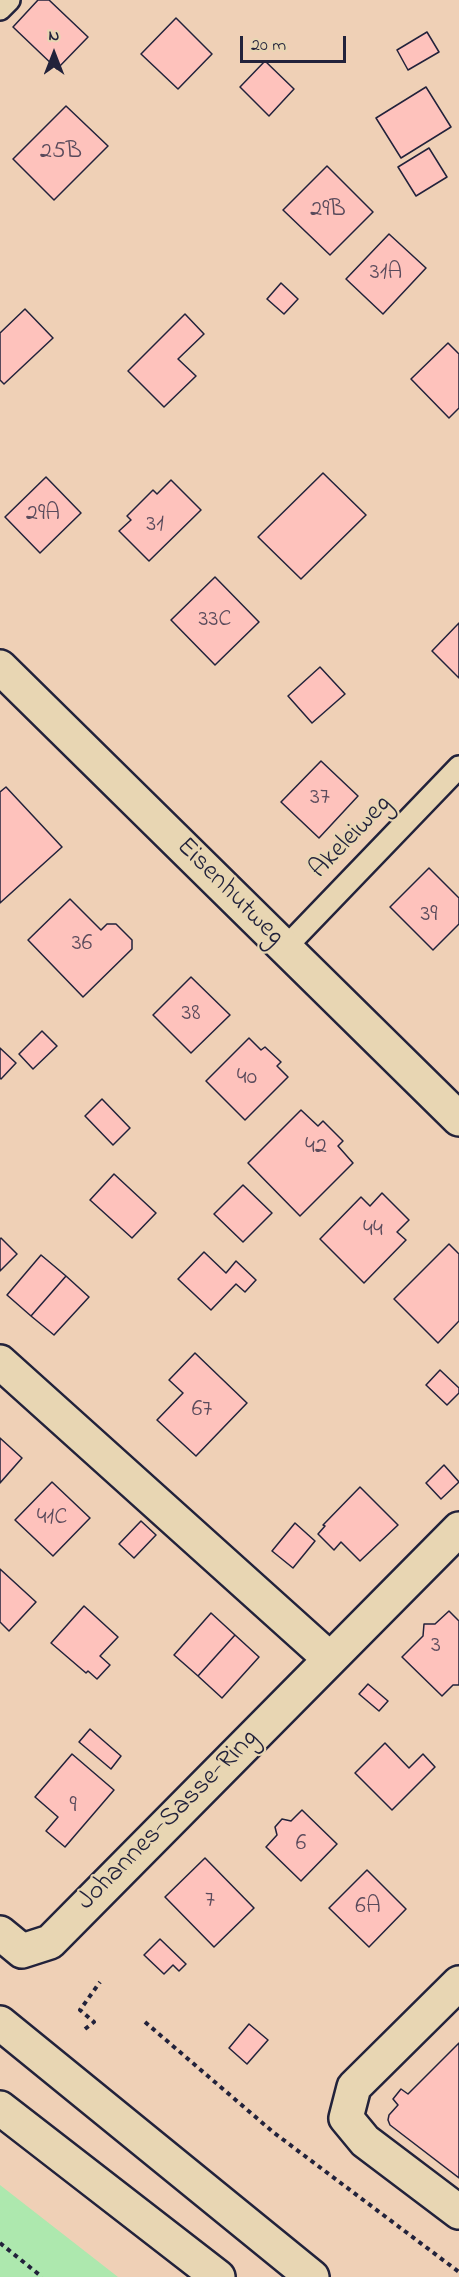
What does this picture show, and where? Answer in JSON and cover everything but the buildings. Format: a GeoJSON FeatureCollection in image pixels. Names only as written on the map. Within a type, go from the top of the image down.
{"type":"FeatureCollection","features":[{"type":"Feature","properties":{"kind":"main road","name":"Eisenhutweg"},"geometry":{"type":"LineString","coordinates":[[0,667],[459,1119]]}},
{"type":"Feature","properties":{"kind":"main road"},"geometry":{"type":"LineString","coordinates":[[0,1362],[330,1659]]}},
{"type":"Feature","properties":{"kind":"main road","name":"Johannes-Sasse-Ring"},"geometry":{"type":"LineString","coordinates":[[0,1933],[22,1951],[50,1942],[459,1529]]}},
{"type":"Feature","properties":{"kind":"main road"},"geometry":{"type":"LineString","coordinates":[[459,1983],[354,2087],[346,2118],[365,2141],[459,2212]]}},
{"type":"Feature","properties":{"kind":"main road"},"geometry":{"type":"LineString","coordinates":[[0,2023],[312,2277]]}},
{"type":"Feature","properties":{"kind":"main road"},"geometry":{"type":"LineString","coordinates":[[0,2108],[218,2277]]}},
{"type":"Feature","properties":{"kind":"lane"},"geometry":{"type":"LineString","coordinates":[[0,9],[9,0]]}},
{"type":"Feature","properties":{"kind":"lane","name":"Akeleiweg"},"geometry":{"type":"LineString","coordinates":[[285,948],[459,767]]}},
{"type":"Feature","properties":{"kind":"path"},"geometry":{"type":"LineString","coordinates":[[85,2029],[94,2022],[80,2010],[100,1983]]}},
{"type":"Feature","properties":{"kind":"path"},"geometry":{"type":"LineString","coordinates":[[145,2022],[273,2132],[459,2272]]}},
{"type":"Feature","properties":{"kind":"path"},"geometry":{"type":"LineString","coordinates":[[0,2243],[42,2277]]}},
{"type":"Feature","properties":{"kind":"green space"},"geometry":{"type":"Polygon","coordinates":[[[0,2185],[118,2277],[0,2277],[0,2185]]]}}]}
